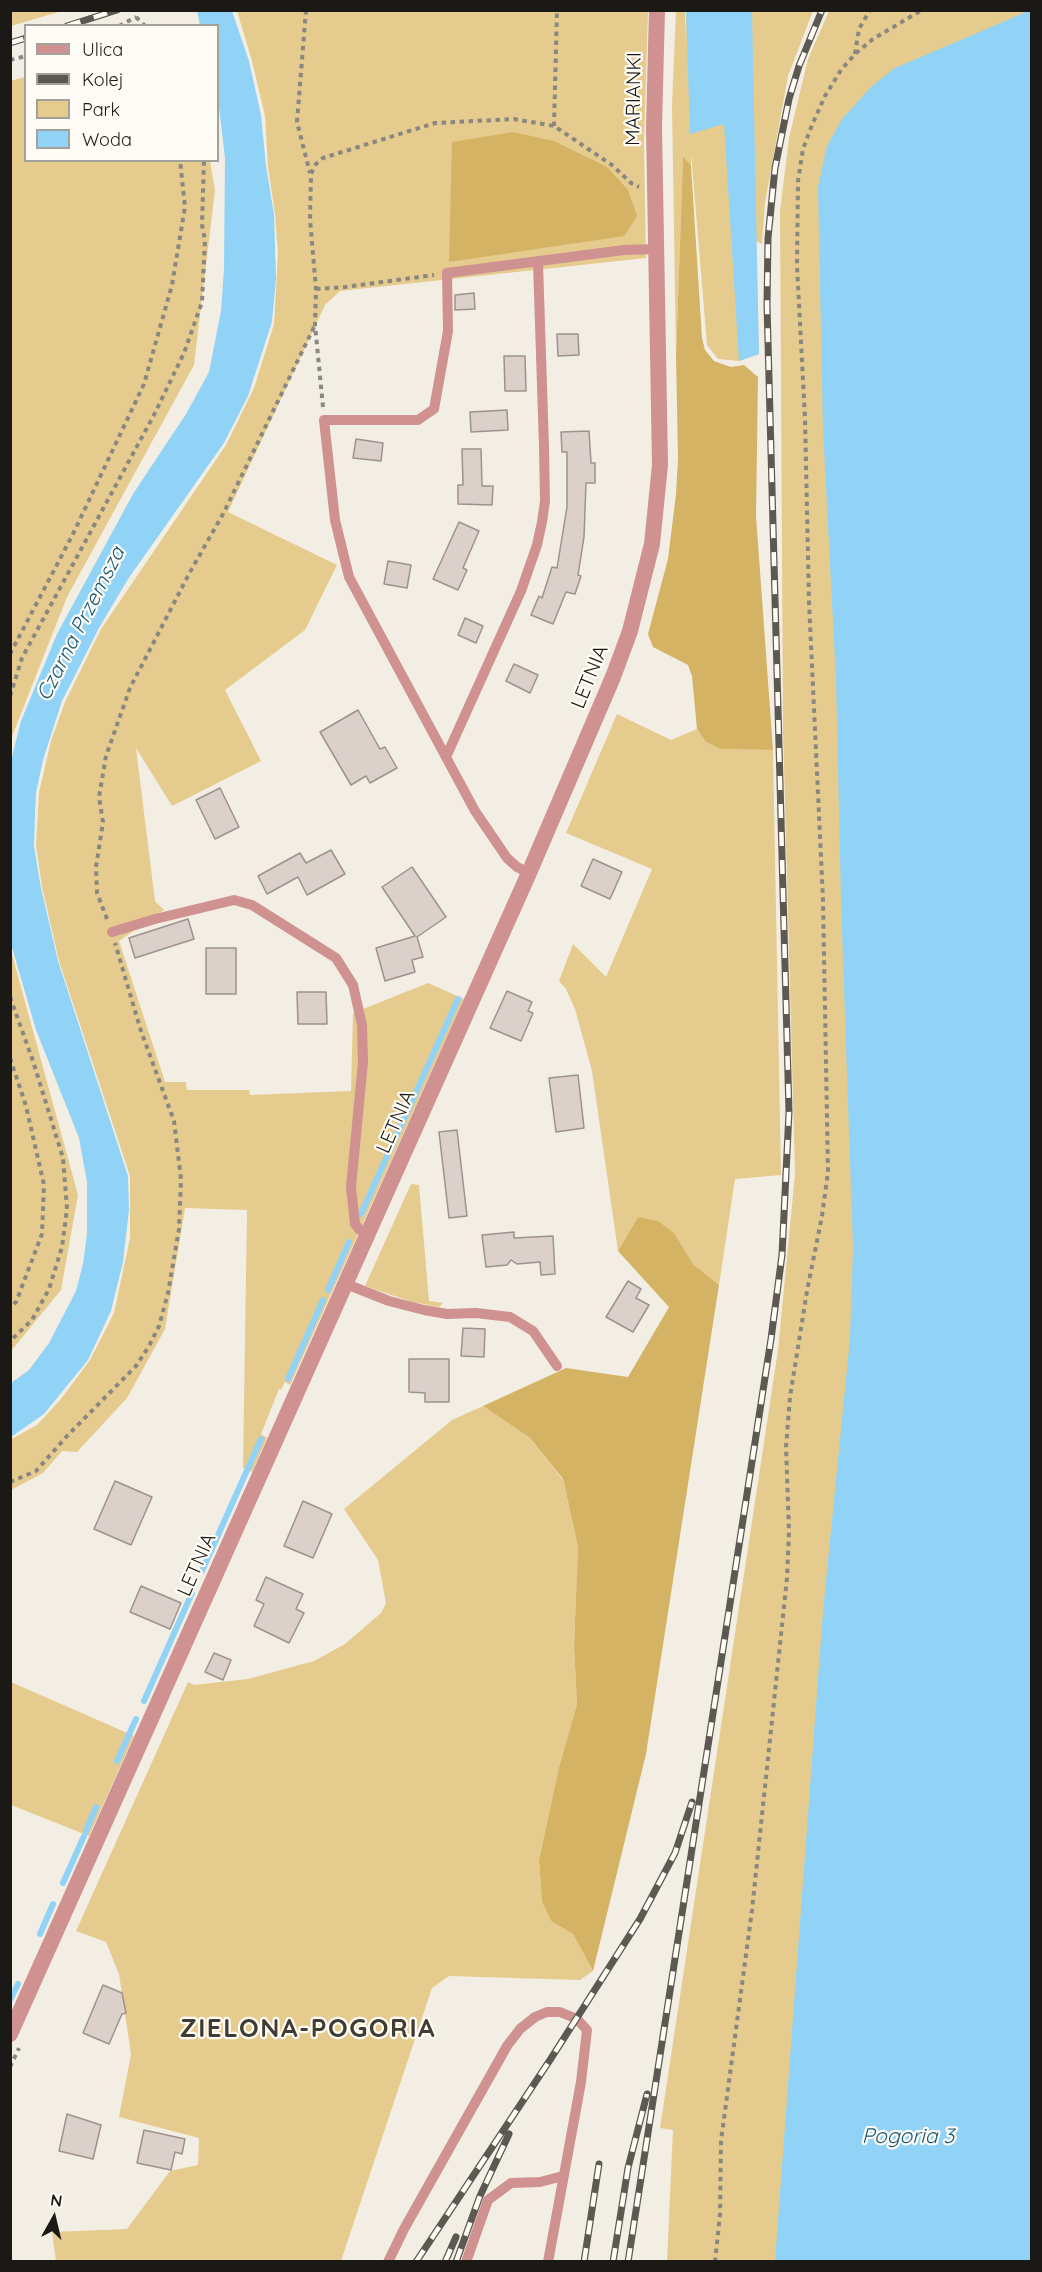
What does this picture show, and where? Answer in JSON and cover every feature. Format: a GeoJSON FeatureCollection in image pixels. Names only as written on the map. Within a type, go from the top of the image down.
{"type":"FeatureCollection","features":[{"type":"Feature","properties":{"kind":"street","name":"MARIANKI"},"geometry":{"type":"LineString","coordinates":[[654,188],[657,10]]}},
{"type":"Feature","properties":{"kind":"street","name":"LETNIA"},"geometry":{"type":"LineString","coordinates":[[10,2034],[369,1234],[529,873],[623,652],[650,558],[660,465],[654,188]]}},
{"type":"Feature","properties":{"kind":"lane"},"geometry":{"type":"LineString","coordinates":[[529,873],[512,862],[497,845],[475,811],[350,577],[335,520],[324,420],[418,420],[434,409],[448,331],[447,273],[538,263],[624,250],[656,249]]}},
{"type":"Feature","properties":{"kind":"lane"},"geometry":{"type":"LineString","coordinates":[[446,757],[521,591],[537,545],[542,522],[545,501],[538,263]]}},
{"type":"Feature","properties":{"kind":"lane"},"geometry":{"type":"LineString","coordinates":[[112,932],[155,918],[234,900],[252,905],[336,958],[353,985],[362,1025],[363,1062],[351,1186],[355,1224],[360,1230],[369,1234]]}},
{"type":"Feature","properties":{"kind":"lane"},"geometry":{"type":"LineString","coordinates":[[346,1284],[389,1301],[424,1310],[447,1314],[476,1313],[510,1317],[533,1331],[557,1366]]}},
{"type":"Feature","properties":{"kind":"lane"},"geometry":{"type":"LineString","coordinates":[[388,2262],[404,2229],[507,2046],[520,2029],[535,2017],[547,2012],[560,2012],[577,2019],[587,2030],[548,2262]]}},
{"type":"Feature","properties":{"kind":"lane"},"geometry":{"type":"LineString","coordinates":[[466,2262],[488,2200],[511,2183],[540,2182],[563,2176]]}},
{"type":"Feature","properties":{"kind":"path"},"geometry":{"type":"LineString","coordinates":[[306,10],[297,122],[310,174],[310,219],[316,289],[315,325],[324,420]]}},
{"type":"Feature","properties":{"kind":"path"},"geometry":{"type":"LineString","coordinates":[[554,126],[556,10]]}},
{"type":"Feature","properties":{"kind":"path"},"geometry":{"type":"LineString","coordinates":[[855,54],[858,29],[870,10]]}},
{"type":"Feature","properties":{"kind":"path"},"geometry":{"type":"LineString","coordinates":[[715,2262],[720,2214],[721,2141],[752,1910],[787,1578],[789,1532],[786,1447],[790,1397],[828,1172],[822,900],[808,602],[805,430],[797,266],[798,181],[803,149],[834,81],[855,54],[885,32],[922,10]]}},
{"type":"Feature","properties":{"kind":"path"},"geometry":{"type":"LineString","coordinates":[[122,24],[136,16]]}},
{"type":"Feature","properties":{"kind":"path"},"geometry":{"type":"LineString","coordinates":[[136,16],[138,24]]}},
{"type":"Feature","properties":{"kind":"path"},"geometry":{"type":"LineString","coordinates":[[136,16],[143,24]]}},
{"type":"Feature","properties":{"kind":"path"},"geometry":{"type":"LineString","coordinates":[[310,174],[323,158],[435,123],[514,119],[554,126],[612,165],[631,183],[641,188],[654,188]]}},
{"type":"Feature","properties":{"kind":"path"},"geometry":{"type":"LineString","coordinates":[[10,654],[73,534],[144,384],[172,285],[185,207],[180,162]]}},
{"type":"Feature","properties":{"kind":"path"},"geometry":{"type":"LineString","coordinates":[[10,696],[22,658],[154,415],[184,353],[202,302],[205,240],[202,225],[204,162]]}},
{"type":"Feature","properties":{"kind":"path"},"geometry":{"type":"LineString","coordinates":[[316,289],[447,273]]}},
{"type":"Feature","properties":{"kind":"path"},"geometry":{"type":"LineString","coordinates":[[10,997],[33,1061],[63,1158],[67,1209],[62,1248],[49,1289],[32,1320],[10,1341]]}},
{"type":"Feature","properties":{"kind":"path"},"geometry":{"type":"LineString","coordinates":[[10,1058],[26,1106],[44,1185],[42,1234],[16,1302],[10,1308]]}},
{"type":"Feature","properties":{"kind":"green space"},"geometry":{"type":"Polygon","coordinates":[[[11,10],[62,10],[62,11],[11,26],[11,10]]]}},
{"type":"Feature","properties":{"kind":"green space"},"geometry":{"type":"Polygon","coordinates":[[[237,11],[648,11],[644,143],[646,258],[340,291],[325,305],[228,512],[337,565],[305,630],[225,690],[261,761],[172,806],[136,748],[155,901],[164,910],[119,941],[165,1082],[186,1082],[187,1090],[249,1090],[250,1095],[351,1091],[353,1013],[428,983],[464,999],[290,1385],[285,1382],[281,1390],[279,1389],[261,1434],[267,1438],[252,1472],[243,1468],[247,1210],[185,1208],[165,1329],[127,1398],[77,1452],[62,1451],[43,1473],[11,1490],[10,1440],[37,1425],[61,1399],[90,1360],[114,1313],[130,1238],[130,1176],[59,961],[42,887],[36,845],[39,792],[51,741],[65,702],[101,629],[226,445],[254,388],[274,324],[278,253],[268,167],[265,116],[237,11]]]}},
{"type":"Feature","properties":{"kind":"green space"},"geometry":{"type":"Polygon","coordinates":[[[676,11],[685,11],[686,41],[686,11],[813,11],[788,76],[765,203],[762,244],[756,241],[759,354],[739,361],[718,359],[707,345],[691,153],[691,165],[683,158],[676,356],[672,105],[676,11]]]}},
{"type":"Feature","properties":{"kind":"green space","name":"Pogoria 3"},"geometry":{"type":"Polygon","coordinates":[[[829,11],[1031,11],[1031,2261],[667,2261],[673,2130],[660,2128],[778,1350],[795,1174],[783,730],[780,211],[789,138],[808,59],[829,11]]]}},
{"type":"Feature","properties":{"kind":"green space"},"geometry":{"type":"Polygon","coordinates":[[[24,77],[24,162],[210,162],[215,190],[194,365],[67,597],[11,739],[10,81],[24,77]]]}},
{"type":"Feature","properties":{"kind":"green space"},"geometry":{"type":"Polygon","coordinates":[[[617,714],[671,740],[697,729],[706,742],[720,749],[773,750],[781,1175],[735,1179],[719,1285],[693,1264],[675,1234],[638,1217],[618,1251],[592,1071],[575,1009],[566,989],[559,981],[573,944],[606,977],[652,869],[566,833],[617,714]]]}},
{"type":"Feature","properties":{"kind":"green space"},"geometry":{"type":"Polygon","coordinates":[[[10,947],[78,1195],[61,1290],[11,1351],[10,947]]]}},
{"type":"Feature","properties":{"kind":"green space"},"geometry":{"type":"Polygon","coordinates":[[[411,1184],[419,1185],[429,1301],[443,1303],[439,1307],[412,1302],[365,1286],[411,1184]]]}},
{"type":"Feature","properties":{"kind":"green space"},"geometry":{"type":"Polygon","coordinates":[[[483,1406],[530,1438],[563,1480],[578,1547],[574,1647],[577,1704],[559,1767],[539,1860],[542,1902],[551,1921],[573,1934],[593,1971],[580,1980],[449,1976],[432,1988],[341,2261],[56,2261],[52,2232],[127,2229],[170,2171],[198,2165],[199,2138],[119,2117],[131,2054],[119,1974],[106,1942],[76,1931],[188,1682],[194,1685],[248,1679],[314,1661],[345,1644],[381,1613],[386,1603],[378,1560],[344,1509],[452,1420],[483,1406]]]}},
{"type":"Feature","properties":{"kind":"green space"},"geometry":{"type":"Polygon","coordinates":[[[11,1682],[134,1736],[89,1836],[11,1805],[11,1682]]]}},
{"type":"Feature","properties":{"kind":"shaded area"},"geometry":{"type":"Polygon","coordinates":[[[513,132],[554,141],[607,167],[628,190],[637,216],[624,236],[449,262],[452,142],[513,132]]]}},
{"type":"Feature","properties":{"kind":"shaded area"},"geometry":{"type":"Polygon","coordinates":[[[683,157],[691,165],[702,338],[705,350],[714,361],[731,367],[744,365],[758,377],[756,516],[773,750],[720,749],[706,742],[697,729],[692,676],[688,665],[653,647],[648,634],[668,559],[676,494],[678,458],[676,356],[683,157]]]}},
{"type":"Feature","properties":{"kind":"shaded area"},"geometry":{"type":"Polygon","coordinates":[[[638,1217],[658,1221],[675,1234],[693,1264],[719,1285],[646,1754],[593,1971],[573,1934],[551,1921],[542,1902],[539,1860],[559,1767],[577,1704],[574,1647],[578,1547],[563,1479],[530,1438],[483,1406],[566,1368],[628,1377],[669,1307],[618,1251],[638,1217]]]}},
{"type":"Feature","properties":{"kind":"water","name":"Pogoria 3"},"geometry":{"type":"Polygon","coordinates":[[[1031,10],[1031,2261],[775,2261],[823,1611],[850,1339],[853,1248],[836,680],[823,429],[818,187],[827,146],[842,119],[872,86],[895,68],[1031,10]]]}},
{"type":"Feature","properties":{"kind":"water","name":"Czarna Przemsza"},"geometry":{"type":"Polygon","coordinates":[[[197,11],[232,11],[249,61],[261,115],[274,214],[276,278],[272,322],[248,396],[224,443],[128,579],[99,628],[62,701],[43,760],[36,793],[34,846],[41,888],[58,961],[128,1176],[129,1210],[123,1262],[111,1311],[88,1360],[44,1414],[11,1437],[11,1383],[29,1370],[49,1343],[76,1291],[87,1234],[87,1182],[79,1138],[36,1030],[11,944],[11,761],[21,721],[57,634],[133,494],[186,414],[209,372],[221,311],[224,268],[225,158],[219,107],[219,24],[200,24],[197,11]]]}},
{"type":"Feature","properties":{"kind":"water"},"geometry":{"type":"Polygon","coordinates":[[[686,11],[752,11],[759,354],[739,361],[724,124],[690,134],[686,11]]]}},
{"type":"Feature","properties":{"kind":"building"},"geometry":{"type":"Polygon","coordinates":[[[474,293],[475,309],[455,310],[455,295],[474,293]]]}},
{"type":"Feature","properties":{"kind":"building"},"geometry":{"type":"Polygon","coordinates":[[[557,334],[578,334],[579,355],[558,356],[557,334]]]}},
{"type":"Feature","properties":{"kind":"building"},"geometry":{"type":"Polygon","coordinates":[[[504,356],[525,356],[526,391],[505,391],[504,356]]]}},
{"type":"Feature","properties":{"kind":"building"},"geometry":{"type":"Polygon","coordinates":[[[507,410],[508,430],[471,432],[470,412],[507,410]]]}},
{"type":"Feature","properties":{"kind":"building"},"geometry":{"type":"Polygon","coordinates":[[[589,431],[591,463],[595,463],[595,483],[586,483],[584,537],[578,575],[581,576],[575,594],[566,592],[553,624],[531,615],[539,596],[542,598],[552,567],[557,568],[567,507],[567,452],[562,452],[561,432],[589,431]]]}},
{"type":"Feature","properties":{"kind":"building"},"geometry":{"type":"Polygon","coordinates":[[[356,439],[383,443],[381,461],[353,458],[356,439]]]}},
{"type":"Feature","properties":{"kind":"building"},"geometry":{"type":"Polygon","coordinates":[[[462,449],[481,449],[482,486],[493,486],[492,505],[458,504],[458,485],[463,485],[462,449]]]}},
{"type":"Feature","properties":{"kind":"building"},"geometry":{"type":"Polygon","coordinates":[[[459,522],[479,531],[463,568],[467,570],[458,590],[433,579],[459,522]]]}},
{"type":"Feature","properties":{"kind":"building"},"geometry":{"type":"Polygon","coordinates":[[[388,561],[411,565],[407,588],[384,584],[388,561]]]}},
{"type":"Feature","properties":{"kind":"building"},"geometry":{"type":"Polygon","coordinates":[[[465,618],[483,626],[476,643],[458,635],[465,618]]]}},
{"type":"Feature","properties":{"kind":"building"},"geometry":{"type":"Polygon","coordinates":[[[514,664],[538,675],[530,693],[506,681],[514,664]]]}},
{"type":"Feature","properties":{"kind":"building"},"geometry":{"type":"Polygon","coordinates":[[[358,710],[380,749],[385,747],[397,768],[370,783],[366,776],[351,785],[320,732],[358,710]]]}},
{"type":"Feature","properties":{"kind":"building"},"geometry":{"type":"Polygon","coordinates":[[[220,788],[239,827],[215,839],[196,800],[220,788]]]}},
{"type":"Feature","properties":{"kind":"building"},"geometry":{"type":"Polygon","coordinates":[[[331,850],[345,874],[307,895],[298,877],[267,894],[258,876],[300,853],[306,863],[331,850]]]}},
{"type":"Feature","properties":{"kind":"building"},"geometry":{"type":"Polygon","coordinates":[[[593,859],[622,872],[610,899],[581,886],[593,859]]]}},
{"type":"Feature","properties":{"kind":"building"},"geometry":{"type":"Polygon","coordinates":[[[412,867],[446,917],[417,937],[423,957],[412,960],[415,972],[385,981],[376,948],[415,936],[382,887],[412,867]]]}},
{"type":"Feature","properties":{"kind":"building"},"geometry":{"type":"Polygon","coordinates":[[[188,919],[194,939],[135,958],[129,938],[188,919]]]}},
{"type":"Feature","properties":{"kind":"building"},"geometry":{"type":"Polygon","coordinates":[[[206,948],[236,948],[236,994],[206,994],[206,948]]]}},
{"type":"Feature","properties":{"kind":"building"},"geometry":{"type":"Polygon","coordinates":[[[507,991],[532,1002],[528,1011],[533,1013],[521,1041],[490,1028],[507,991]]]}},
{"type":"Feature","properties":{"kind":"building"},"geometry":{"type":"Polygon","coordinates":[[[297,992],[326,992],[327,1024],[298,1024],[297,992]]]}},
{"type":"Feature","properties":{"kind":"building"},"geometry":{"type":"Polygon","coordinates":[[[578,1075],[584,1128],[556,1132],[549,1078],[578,1075]]]}},
{"type":"Feature","properties":{"kind":"building"},"geometry":{"type":"Polygon","coordinates":[[[457,1130],[467,1216],[449,1218],[439,1132],[457,1130]]]}},
{"type":"Feature","properties":{"kind":"building"},"geometry":{"type":"Polygon","coordinates":[[[514,1232],[514,1238],[553,1236],[555,1274],[541,1275],[540,1262],[517,1264],[511,1260],[507,1265],[486,1267],[482,1235],[514,1232]]]}},
{"type":"Feature","properties":{"kind":"building"},"geometry":{"type":"Polygon","coordinates":[[[628,1281],[641,1289],[636,1298],[649,1305],[633,1332],[606,1317],[628,1281]]]}},
{"type":"Feature","properties":{"kind":"building"},"geometry":{"type":"Polygon","coordinates":[[[463,1328],[485,1329],[484,1357],[461,1356],[463,1328]]]}},
{"type":"Feature","properties":{"kind":"building"},"geometry":{"type":"Polygon","coordinates":[[[409,1359],[449,1359],[449,1402],[425,1402],[425,1393],[409,1392],[409,1359]]]}},
{"type":"Feature","properties":{"kind":"building"},"geometry":{"type":"Polygon","coordinates":[[[115,1481],[152,1497],[131,1545],[94,1529],[115,1481]]]}},
{"type":"Feature","properties":{"kind":"building"},"geometry":{"type":"Polygon","coordinates":[[[303,1501],[332,1514],[313,1558],[284,1546],[303,1501]]]}},
{"type":"Feature","properties":{"kind":"building"},"geometry":{"type":"Polygon","coordinates":[[[266,1577],[303,1594],[296,1609],[304,1613],[289,1643],[254,1626],[264,1604],[256,1600],[266,1577]]]}},
{"type":"Feature","properties":{"kind":"building"},"geometry":{"type":"Polygon","coordinates":[[[141,1586],[181,1603],[170,1629],[130,1612],[141,1586]]]}},
{"type":"Feature","properties":{"kind":"building"},"geometry":{"type":"Polygon","coordinates":[[[214,1653],[231,1660],[223,1680],[205,1672],[214,1653]]]}},
{"type":"Feature","properties":{"kind":"building"},"geometry":{"type":"Polygon","coordinates":[[[103,1985],[122,1993],[126,2013],[122,2014],[109,2044],[83,2033],[103,1985]]]}},
{"type":"Feature","properties":{"kind":"building"},"geometry":{"type":"Polygon","coordinates":[[[67,2114],[101,2125],[93,2159],[59,2151],[67,2114]]]}},
{"type":"Feature","properties":{"kind":"building"},"geometry":{"type":"Polygon","coordinates":[[[144,2130],[185,2139],[182,2154],[175,2152],[171,2170],[137,2163],[144,2130]]]}},
{"type":"Feature","properties":{"kind":"waterway"},"geometry":{"type":"LineString","coordinates":[[361,1214],[458,999]]}},
{"type":"Feature","properties":{"kind":"waterway"},"geometry":{"type":"LineString","coordinates":[[328,1290],[349,1242]]}},
{"type":"Feature","properties":{"kind":"waterway"},"geometry":{"type":"LineString","coordinates":[[288,1379],[323,1300]]}},
{"type":"Feature","properties":{"kind":"waterway"},"geometry":{"type":"LineString","coordinates":[[202,1571],[261,1439]]}},
{"type":"Feature","properties":{"kind":"waterway"},"geometry":{"type":"LineString","coordinates":[[144,1701],[192,1593]]}},
{"type":"Feature","properties":{"kind":"waterway"},"geometry":{"type":"LineString","coordinates":[[117,1761],[136,1719]]}},
{"type":"Feature","properties":{"kind":"waterway"},"geometry":{"type":"LineString","coordinates":[[86,1831],[96,1807]]}},
{"type":"Feature","properties":{"kind":"waterway"},"geometry":{"type":"LineString","coordinates":[[63,1883],[84,1836]]}},
{"type":"Feature","properties":{"kind":"waterway"},"geometry":{"type":"LineString","coordinates":[[40,1934],[53,1904]]}},
{"type":"Feature","properties":{"kind":"waterway"},"geometry":{"type":"LineString","coordinates":[[10,2000],[18,1984]]}},
{"type":"Feature","properties":{"kind":"railway"},"geometry":{"type":"LineString","coordinates":[[73,24],[117,10]]}},
{"type":"Feature","properties":{"kind":"railway"},"geometry":{"type":"LineString","coordinates":[[628,2262],[771,1339],[782,1255],[789,1112],[767,305],[768,238],[775,168],[789,99],[799,66],[822,10]]}},
{"type":"Feature","properties":{"kind":"railway"},"geometry":{"type":"LineString","coordinates":[[10,43],[24,39]]}},
{"type":"Feature","properties":{"kind":"railway"},"geometry":{"type":"LineString","coordinates":[[416,2262],[640,1919],[675,1853],[692,1802]]}},
{"type":"Feature","properties":{"kind":"railway"},"geometry":{"type":"LineString","coordinates":[[613,2262],[628,2168],[647,2094]]}},
{"type":"Feature","properties":{"kind":"railway"},"geometry":{"type":"LineString","coordinates":[[456,2262],[480,2196],[509,2134]]}},
{"type":"Feature","properties":{"kind":"railway"},"geometry":{"type":"LineString","coordinates":[[584,2262],[599,2164]]}},
{"type":"Feature","properties":{"kind":"railway"},"geometry":{"type":"LineString","coordinates":[[445,2262],[456,2237]]}},
{"type":"Feature","properties":{"kind":"district","name":"ZIELONA-POGORIA"},"geometry":{"type":"Point","coordinates":[308,2029]}}]}
